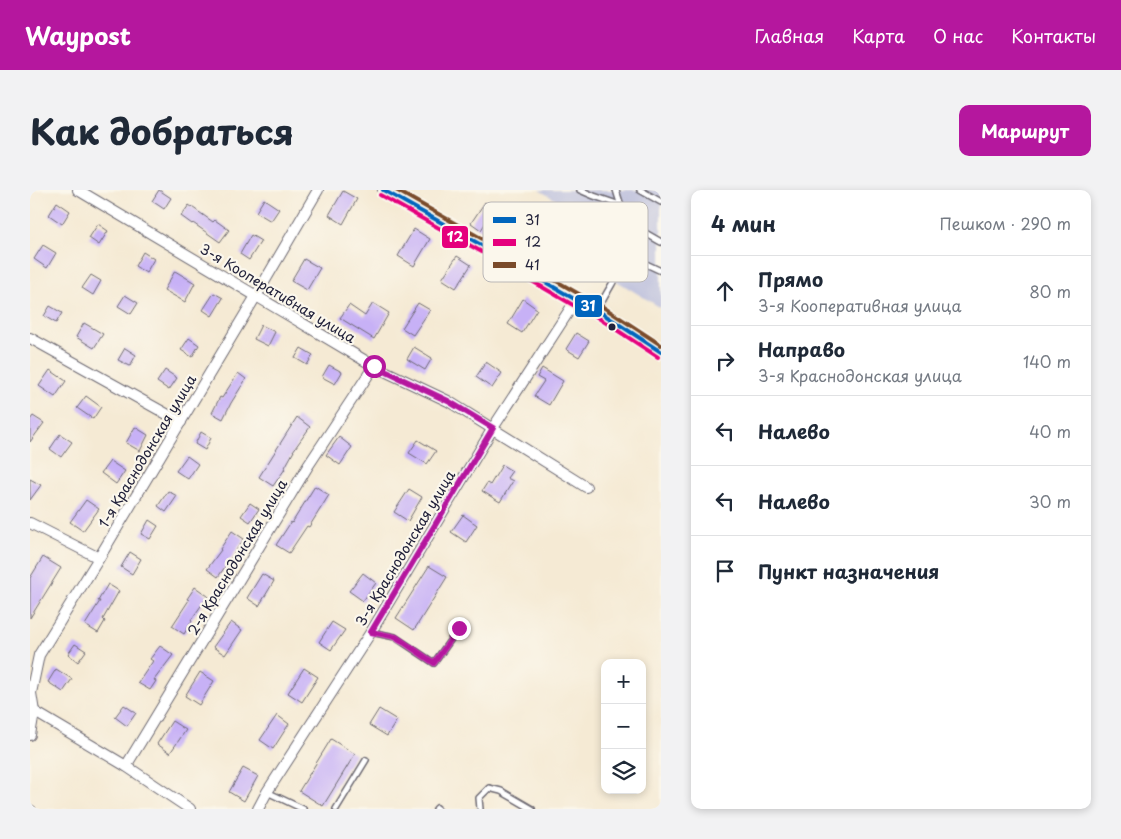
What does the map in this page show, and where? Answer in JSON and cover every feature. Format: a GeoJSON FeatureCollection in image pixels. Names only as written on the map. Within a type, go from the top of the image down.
{"type":"FeatureCollection","features":[{"type":"Feature","properties":{"kind":"street","name":"3-я Кооперативная улица"},"geometry":{"type":"LineString","coordinates":[[78,190],[374,366],[448,401],[586,487]]}},
{"type":"Feature","properties":{"kind":"street","name":"1-я Краснодонская улица"},"geometry":{"type":"LineString","coordinates":[[30,735],[31,693],[40,655],[318,190]]}},
{"type":"Feature","properties":{"kind":"street"},"geometry":{"type":"LineString","coordinates":[[383,190],[483,245]]}},
{"type":"Feature","properties":{"kind":"street"},"geometry":{"type":"LineString","coordinates":[[546,282],[597,310],[661,352]]}},
{"type":"Feature","properties":{"kind":"street","name":"3-я Краснодонская улица"},"geometry":{"type":"LineString","coordinates":[[258,809],[267,792],[371,632],[493,428],[576,300]]}},
{"type":"Feature","properties":{"kind":"street"},"geometry":{"type":"LineString","coordinates":[[30,338],[181,422]]}},
{"type":"Feature","properties":{"kind":"street","name":"2-я Краснодонская улица"},"geometry":{"type":"LineString","coordinates":[[126,766],[308,466],[374,366]]}},
{"type":"Feature","properties":{"kind":"street"},"geometry":{"type":"LineString","coordinates":[[30,523],[99,558]]}},
{"type":"Feature","properties":{"kind":"street"},"geometry":{"type":"LineString","coordinates":[[32,711],[126,766],[190,809]]}},
{"type":"Feature","properties":{"kind":"lane"},"geometry":{"type":"LineString","coordinates":[[580,190],[612,202]]}},
{"type":"Feature","properties":{"kind":"lane"},"geometry":{"type":"LineString","coordinates":[[640,190],[661,202]]}},
{"type":"Feature","properties":{"kind":"lane"},"geometry":{"type":"LineString","coordinates":[[648,235],[661,242]]}},
{"type":"Feature","properties":{"kind":"lane"},"geometry":{"type":"LineString","coordinates":[[648,265],[661,271]]}},
{"type":"Feature","properties":{"kind":"lane"},"geometry":{"type":"LineString","coordinates":[[597,310],[613,282]]}},
{"type":"Feature","properties":{"kind":"lane"},"geometry":{"type":"LineString","coordinates":[[371,632],[396,637],[434,663],[459,628]]}},
{"type":"Feature","properties":{"kind":"lane"},"geometry":{"type":"LineString","coordinates":[[336,809],[366,760]]}},
{"type":"Feature","properties":{"kind":"lane"},"geometry":{"type":"LineString","coordinates":[[480,809],[480,798],[488,788],[501,791],[532,809]]}},
{"type":"Feature","properties":{"kind":"lane"},"geometry":{"type":"LineString","coordinates":[[267,792],[303,809]]}},
{"type":"Feature","properties":{"kind":"shaded area"},"geometry":{"type":"Polygon","coordinates":[[[539,190],[661,190],[661,308],[618,282],[648,282],[648,202],[560,202],[539,190]]]}},
{"type":"Feature","properties":{"kind":"building"},"geometry":{"type":"Polygon","coordinates":[[[159,190],[171,198],[164,209],[152,201],[159,190]]]}},
{"type":"Feature","properties":{"kind":"building"},"geometry":{"type":"Polygon","coordinates":[[[343,191],[357,199],[343,224],[329,215],[343,191]]]}},
{"type":"Feature","properties":{"kind":"building"},"geometry":{"type":"Polygon","coordinates":[[[264,199],[279,209],[271,221],[256,212],[264,199]]]}},
{"type":"Feature","properties":{"kind":"building"},"geometry":{"type":"Polygon","coordinates":[[[57,202],[70,211],[62,224],[49,215],[57,202]]]}},
{"type":"Feature","properties":{"kind":"building"},"geometry":{"type":"Polygon","coordinates":[[[189,205],[213,222],[215,220],[229,230],[220,242],[181,216],[189,205]]]}},
{"type":"Feature","properties":{"kind":"building"},"geometry":{"type":"Polygon","coordinates":[[[483,205],[483,227],[481,230],[471,223],[483,205]]]}},
{"type":"Feature","properties":{"kind":"building"},"geometry":{"type":"Polygon","coordinates":[[[98,224],[108,231],[99,245],[89,238],[98,224]]]}},
{"type":"Feature","properties":{"kind":"building"},"geometry":{"type":"Polygon","coordinates":[[[414,229],[430,239],[414,266],[398,256],[414,229]]]}},
{"type":"Feature","properties":{"kind":"building"},"geometry":{"type":"Polygon","coordinates":[[[251,235],[261,241],[249,260],[240,254],[251,235]]]}},
{"type":"Feature","properties":{"kind":"building"},"geometry":{"type":"Polygon","coordinates":[[[43,245],[56,253],[47,268],[34,259],[43,245]]]}},
{"type":"Feature","properties":{"kind":"building"},"geometry":{"type":"Polygon","coordinates":[[[143,252],[154,259],[146,273],[135,266],[143,252]]]}},
{"type":"Feature","properties":{"kind":"building"},"geometry":{"type":"Polygon","coordinates":[[[457,256],[471,265],[456,288],[442,279],[457,256]]]}},
{"type":"Feature","properties":{"kind":"building"},"geometry":{"type":"Polygon","coordinates":[[[304,259],[320,268],[307,290],[291,281],[304,259]]]}},
{"type":"Feature","properties":{"kind":"building"},"geometry":{"type":"Polygon","coordinates":[[[175,271],[195,283],[185,302],[164,290],[175,271]]]}},
{"type":"Feature","properties":{"kind":"building"},"geometry":{"type":"Polygon","coordinates":[[[91,275],[101,281],[93,295],[82,288],[91,275]]]}},
{"type":"Feature","properties":{"kind":"building"},"geometry":{"type":"Polygon","coordinates":[[[214,293],[223,298],[212,316],[203,310],[214,293]]]}},
{"type":"Feature","properties":{"kind":"building"},"geometry":{"type":"Polygon","coordinates":[[[125,295],[138,303],[131,314],[118,306],[125,295]]]}},
{"type":"Feature","properties":{"kind":"building"},"geometry":{"type":"Polygon","coordinates":[[[523,299],[537,309],[522,333],[508,324],[523,299]]]}},
{"type":"Feature","properties":{"kind":"building"},"geometry":{"type":"Polygon","coordinates":[[[373,303],[389,313],[374,339],[340,318],[349,305],[365,316],[373,303]]]}},
{"type":"Feature","properties":{"kind":"building"},"geometry":{"type":"Polygon","coordinates":[[[418,303],[430,310],[413,335],[402,328],[418,303]]]}},
{"type":"Feature","properties":{"kind":"building"},"geometry":{"type":"Polygon","coordinates":[[[50,306],[62,313],[56,323],[44,316],[50,306]]]}},
{"type":"Feature","properties":{"kind":"building"},"geometry":{"type":"Polygon","coordinates":[[[84,323],[103,334],[94,348],[76,337],[84,323]]]}},
{"type":"Feature","properties":{"kind":"building"},"geometry":{"type":"Polygon","coordinates":[[[261,325],[275,332],[268,346],[254,339],[261,325]]]}},
{"type":"Feature","properties":{"kind":"building"},"geometry":{"type":"Polygon","coordinates":[[[576,333],[589,341],[579,357],[566,349],[576,333]]]}},
{"type":"Feature","properties":{"kind":"building"},"geometry":{"type":"Polygon","coordinates":[[[189,338],[199,345],[192,357],[181,350],[189,338]]]}},
{"type":"Feature","properties":{"kind":"building"},"geometry":{"type":"Polygon","coordinates":[[[414,347],[432,358],[425,370],[407,359],[414,347]]]}},
{"type":"Feature","properties":{"kind":"building"},"geometry":{"type":"Polygon","coordinates":[[[125,348],[136,355],[130,366],[118,360],[125,348]]]}},
{"type":"Feature","properties":{"kind":"building"},"geometry":{"type":"Polygon","coordinates":[[[301,348],[313,355],[307,365],[295,358],[301,348]]]}},
{"type":"Feature","properties":{"kind":"building"},"geometry":{"type":"Polygon","coordinates":[[[486,362],[502,373],[492,388],[476,377],[486,362]]]}},
{"type":"Feature","properties":{"kind":"building"},"geometry":{"type":"Polygon","coordinates":[[[329,365],[342,372],[335,384],[322,377],[329,365]]]}},
{"type":"Feature","properties":{"kind":"building"},"geometry":{"type":"Polygon","coordinates":[[[542,368],[563,381],[549,405],[534,396],[544,381],[537,377],[542,368]]]}},
{"type":"Feature","properties":{"kind":"building"},"geometry":{"type":"Polygon","coordinates":[[[50,370],[66,381],[55,397],[39,386],[50,370]]]}},
{"type":"Feature","properties":{"kind":"building"},"geometry":{"type":"Polygon","coordinates":[[[165,370],[177,378],[169,390],[157,382],[165,370]]]}},
{"type":"Feature","properties":{"kind":"building"},"geometry":{"type":"Polygon","coordinates":[[[238,373],[246,379],[223,419],[212,413],[220,397],[222,398],[238,373]]]}},
{"type":"Feature","properties":{"kind":"building"},"geometry":{"type":"Polygon","coordinates":[[[86,396],[101,407],[93,419],[77,408],[86,396]]]}},
{"type":"Feature","properties":{"kind":"building"},"geometry":{"type":"Polygon","coordinates":[[[33,416],[44,423],[30,442],[30,420],[33,416]]]}},
{"type":"Feature","properties":{"kind":"building"},"geometry":{"type":"Polygon","coordinates":[[[297,417],[310,427],[293,451],[285,469],[273,486],[259,477],[297,417]]]}},
{"type":"Feature","properties":{"kind":"building"},"geometry":{"type":"Polygon","coordinates":[[[135,427],[148,435],[140,451],[126,443],[135,427]]]}},
{"type":"Feature","properties":{"kind":"building"},"geometry":{"type":"Polygon","coordinates":[[[201,432],[211,438],[205,450],[195,444],[201,432]]]}},
{"type":"Feature","properties":{"kind":"building"},"geometry":{"type":"Polygon","coordinates":[[[60,434],[72,442],[61,457],[50,449],[60,434]]]}},
{"type":"Feature","properties":{"kind":"building"},"geometry":{"type":"Polygon","coordinates":[[[339,437],[352,447],[340,465],[326,455],[339,437]]]}},
{"type":"Feature","properties":{"kind":"building"},"geometry":{"type":"Polygon","coordinates":[[[418,440],[436,451],[427,464],[409,453],[418,440]]]}},
{"type":"Feature","properties":{"kind":"building"},"geometry":{"type":"Polygon","coordinates":[[[187,456],[198,464],[188,479],[176,471],[187,456]]]}},
{"type":"Feature","properties":{"kind":"building"},"geometry":{"type":"Polygon","coordinates":[[[110,461],[125,471],[116,484],[101,473],[110,461]]]}},
{"type":"Feature","properties":{"kind":"building"},"geometry":{"type":"Polygon","coordinates":[[[502,465],[512,471],[507,478],[513,481],[500,502],[482,491],[487,483],[490,485],[502,465]]]}},
{"type":"Feature","properties":{"kind":"building"},"geometry":{"type":"Polygon","coordinates":[[[30,479],[41,485],[30,500],[30,479]]]}},
{"type":"Feature","properties":{"kind":"building"},"geometry":{"type":"Polygon","coordinates":[[[315,486],[329,495],[309,527],[307,526],[289,553],[276,545],[315,486]]]}},
{"type":"Feature","properties":{"kind":"building"},"geometry":{"type":"Polygon","coordinates":[[[409,489],[422,497],[408,521],[394,512],[409,489]]]}},
{"type":"Feature","properties":{"kind":"building"},"geometry":{"type":"Polygon","coordinates":[[[168,491],[177,496],[166,512],[158,506],[168,491]]]}},
{"type":"Feature","properties":{"kind":"building"},"geometry":{"type":"Polygon","coordinates":[[[86,500],[99,509],[83,531],[70,522],[86,500]]]}},
{"type":"Feature","properties":{"kind":"building"},"geometry":{"type":"Polygon","coordinates":[[[250,503],[259,509],[250,522],[241,516],[250,503]]]}},
{"type":"Feature","properties":{"kind":"building"},"geometry":{"type":"Polygon","coordinates":[[[463,515],[477,525],[466,542],[451,532],[463,515]]]}},
{"type":"Feature","properties":{"kind":"building"},"geometry":{"type":"Polygon","coordinates":[[[149,520],[158,526],[150,539],[141,534],[149,520]]]}},
{"type":"Feature","properties":{"kind":"building"},"geometry":{"type":"Polygon","coordinates":[[[232,531],[244,539],[218,577],[207,569],[232,531]]]}},
{"type":"Feature","properties":{"kind":"building"},"geometry":{"type":"Polygon","coordinates":[[[130,552],[141,559],[132,574],[121,567],[130,552]]]}},
{"type":"Feature","properties":{"kind":"building"},"geometry":{"type":"Polygon","coordinates":[[[43,557],[61,568],[30,618],[30,578],[43,557]]]}},
{"type":"Feature","properties":{"kind":"building"},"geometry":{"type":"Polygon","coordinates":[[[429,566],[447,577],[414,630],[396,618],[429,566]]]}},
{"type":"Feature","properties":{"kind":"building"},"geometry":{"type":"Polygon","coordinates":[[[363,573],[376,583],[363,601],[349,591],[363,573]]]}},
{"type":"Feature","properties":{"kind":"building"},"geometry":{"type":"Polygon","coordinates":[[[262,574],[274,581],[259,606],[247,598],[262,574]]]}},
{"type":"Feature","properties":{"kind":"building"},"geometry":{"type":"Polygon","coordinates":[[[108,584],[119,591],[103,619],[105,621],[98,633],[85,625],[108,584]]]}},
{"type":"Feature","properties":{"kind":"building"},"geometry":{"type":"Polygon","coordinates":[[[195,587],[208,596],[191,620],[184,634],[172,626],[195,587]]]}},
{"type":"Feature","properties":{"kind":"building"},"geometry":{"type":"Polygon","coordinates":[[[231,622],[242,630],[225,655],[213,647],[231,622]]]}},
{"type":"Feature","properties":{"kind":"building"},"geometry":{"type":"Polygon","coordinates":[[[332,622],[345,630],[331,650],[319,642],[332,622]]]}},
{"type":"Feature","properties":{"kind":"building"},"geometry":{"type":"Polygon","coordinates":[[[75,644],[86,651],[78,662],[68,654],[75,644]]]}},
{"type":"Feature","properties":{"kind":"building"},"geometry":{"type":"Polygon","coordinates":[[[160,646],[173,655],[154,680],[156,681],[150,690],[138,683],[153,661],[150,659],[160,646]]]}},
{"type":"Feature","properties":{"kind":"building"},"geometry":{"type":"Polygon","coordinates":[[[304,668],[318,677],[302,702],[288,693],[304,668]]]}},
{"type":"Feature","properties":{"kind":"building"},"geometry":{"type":"Polygon","coordinates":[[[56,669],[72,679],[63,692],[48,682],[56,669]]]}},
{"type":"Feature","properties":{"kind":"building"},"geometry":{"type":"Polygon","coordinates":[[[200,672],[214,681],[199,705],[185,696],[200,672]]]}},
{"type":"Feature","properties":{"kind":"building"},"geometry":{"type":"Polygon","coordinates":[[[124,705],[136,713],[127,726],[115,717],[124,705]]]}},
{"type":"Feature","properties":{"kind":"building"},"geometry":{"type":"Polygon","coordinates":[[[379,709],[397,720],[387,736],[369,725],[379,709]]]}},
{"type":"Feature","properties":{"kind":"building"},"geometry":{"type":"Polygon","coordinates":[[[277,715],[289,724],[273,749],[260,740],[277,715]]]}},
{"type":"Feature","properties":{"kind":"building"},"geometry":{"type":"Polygon","coordinates":[[[172,721],[186,730],[170,753],[157,744],[172,721]]]}},
{"type":"Feature","properties":{"kind":"building"},"geometry":{"type":"Polygon","coordinates":[[[331,739],[355,754],[323,806],[299,791],[331,739]]]}},
{"type":"Feature","properties":{"kind":"building"},"geometry":{"type":"Polygon","coordinates":[[[243,768],[258,776],[244,801],[229,792],[243,768]]]}},
{"type":"Feature","properties":{"kind":"transit line","name":"31"},"geometry":{"type":"LineString","coordinates":[[383,190],[483,246]]}},
{"type":"Feature","properties":{"kind":"transit line","name":"41"},"geometry":{"type":"LineString","coordinates":[[396,190],[483,239]]}},
{"type":"Feature","properties":{"kind":"transit line","name":"12"},"geometry":{"type":"LineString","coordinates":[[380,195],[483,253]]}},
{"type":"Feature","properties":{"kind":"transit line","name":"12"},"geometry":{"type":"LineString","coordinates":[[534,282],[594,315],[658,357]]}},
{"type":"Feature","properties":{"kind":"transit line","name":"31"},"geometry":{"type":"LineString","coordinates":[[545,282],[597,310],[661,352]]}},
{"type":"Feature","properties":{"kind":"transit line","name":"41"},"geometry":{"type":"LineString","coordinates":[[558,282],[600,305],[661,345]]}},
{"type":"Feature","properties":{"kind":"route"},"geometry":{"type":"LineString","coordinates":[[374,366],[448,401],[493,428],[371,632],[396,637],[434,663],[459,628]]}}]}
